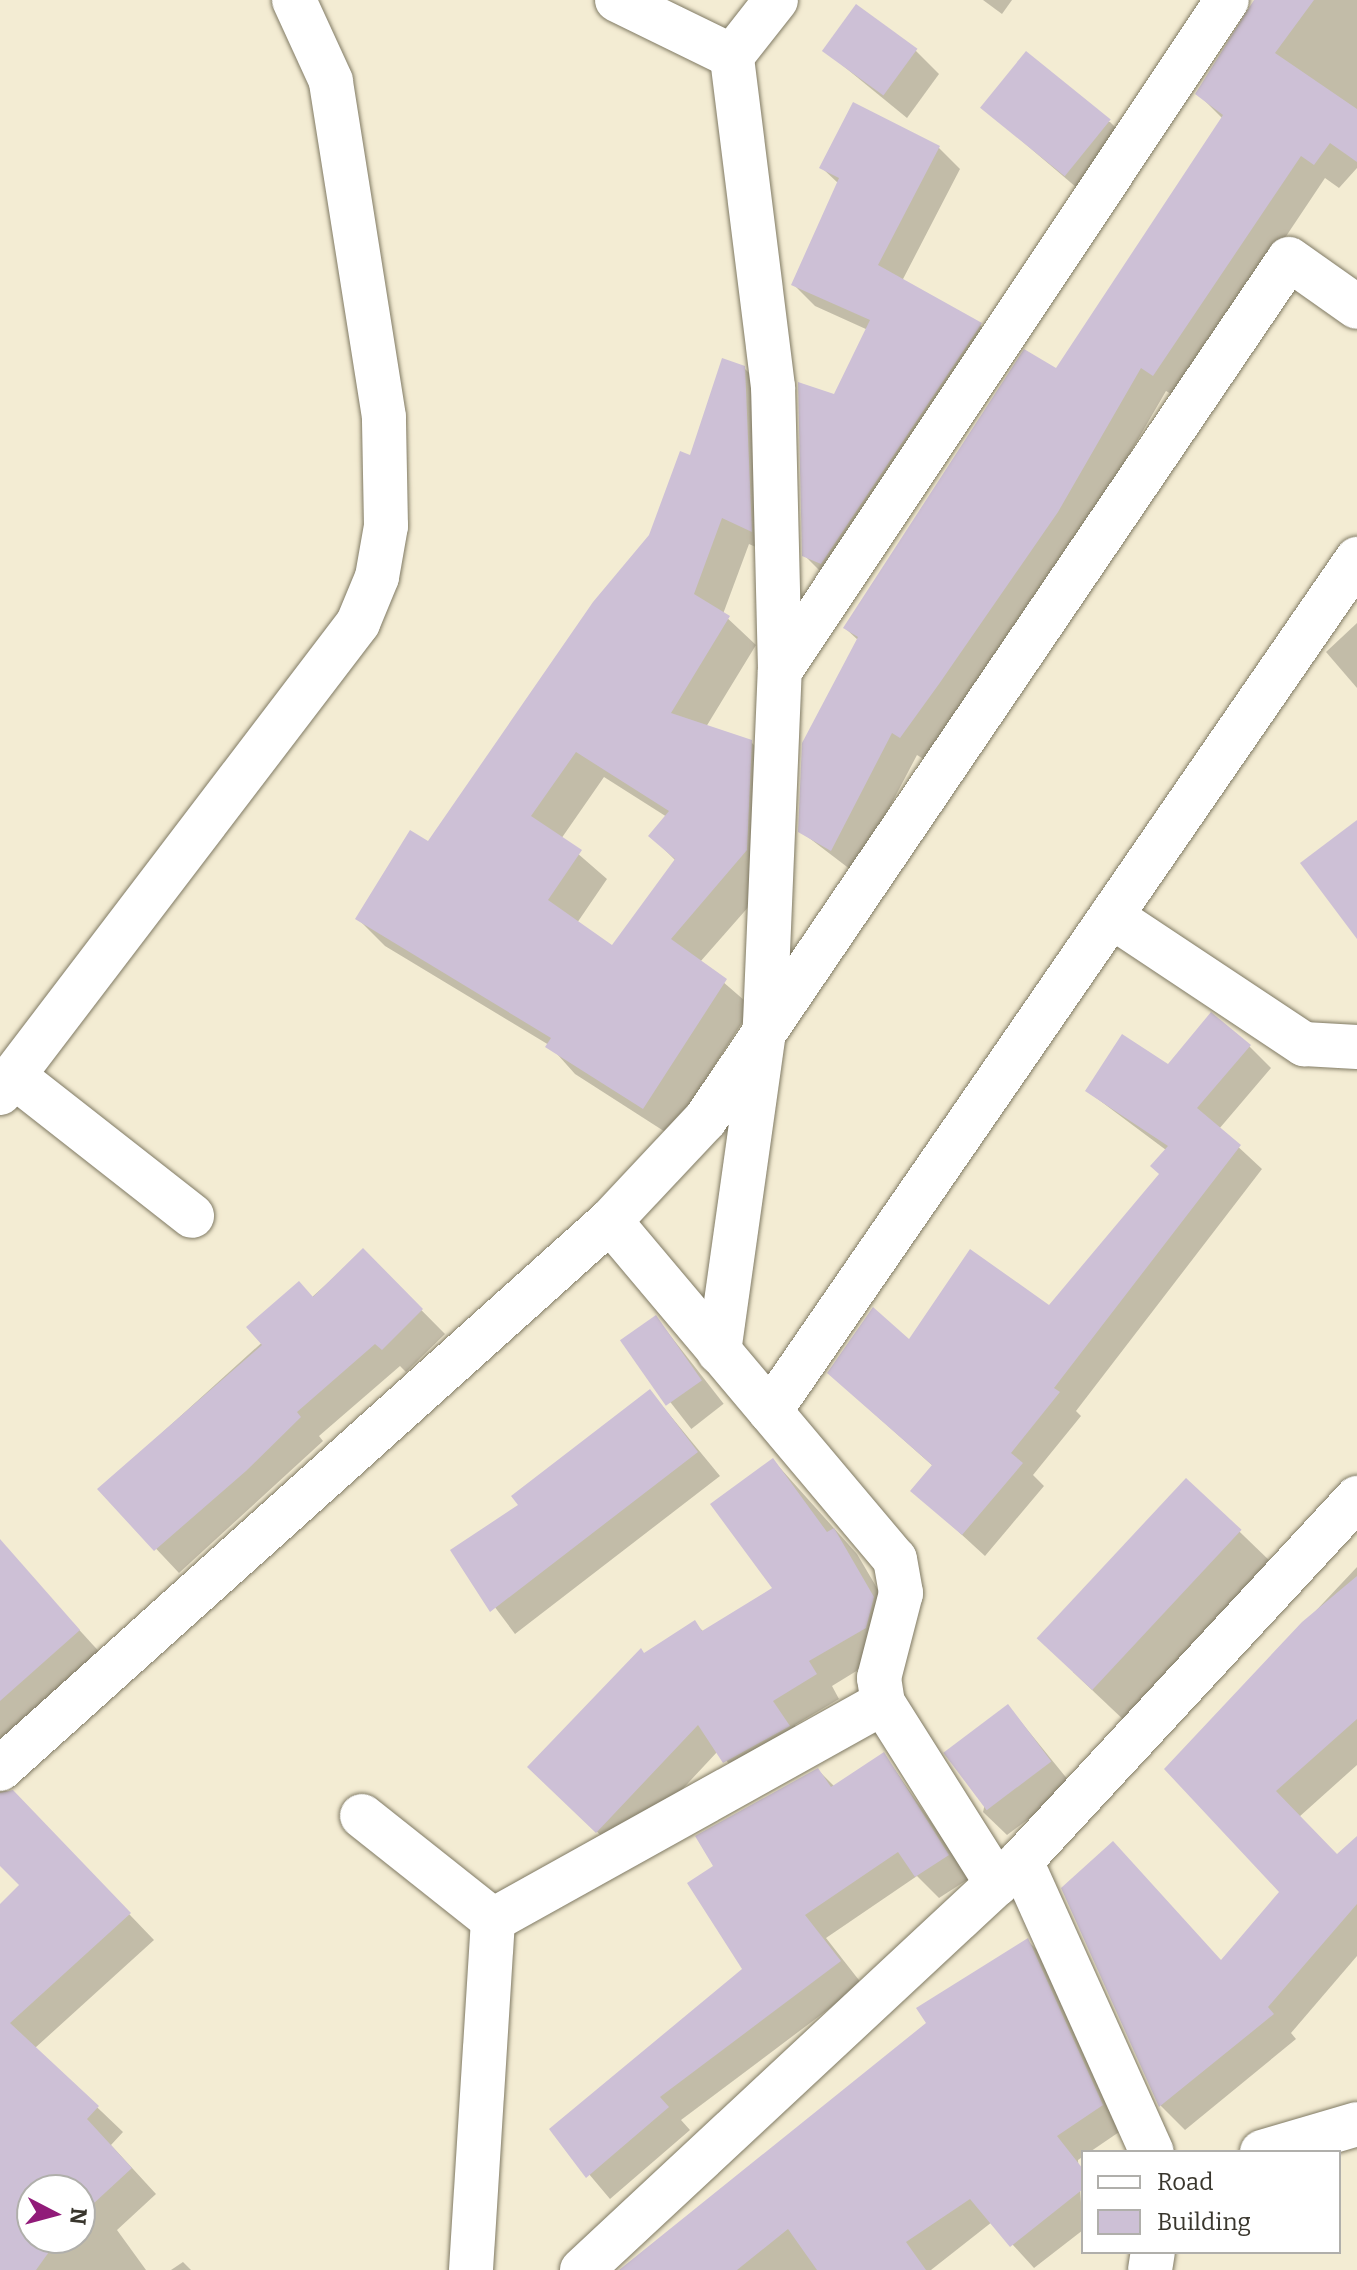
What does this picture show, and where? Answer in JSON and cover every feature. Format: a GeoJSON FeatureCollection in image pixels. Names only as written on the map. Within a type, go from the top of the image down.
{"type":"FeatureCollection","features":[{"type":"Feature","properties":{"kind":"street"},"geometry":{"type":"LineString","coordinates":[[192,1216],[8,1085],[358,623],[377,577],[386,526],[384,417],[331,81],[294,0]]}},
{"type":"Feature","properties":{"kind":"street"},"geometry":{"type":"LineString","coordinates":[[617,0],[732,56]]}},
{"type":"Feature","properties":{"kind":"street"},"geometry":{"type":"LineString","coordinates":[[719,1352],[765,1023],[780,671],[773,387],[732,56],[776,0]]}},
{"type":"Feature","properties":{"kind":"street"},"geometry":{"type":"LineString","coordinates":[[780,671],[1227,0]]}},
{"type":"Feature","properties":{"kind":"street"},"geometry":{"type":"LineString","coordinates":[[0,1769],[610,1221],[705,1120],[765,1023],[1289,259],[1357,307]]}},
{"type":"Feature","properties":{"kind":"street"},"geometry":{"type":"LineString","coordinates":[[770,1411],[1357,559]]}},
{"type":"Feature","properties":{"kind":"street"},"geometry":{"type":"LineString","coordinates":[[1111,916],[1304,1044],[1357,1047]]}},
{"type":"Feature","properties":{"kind":"street"},"geometry":{"type":"LineString","coordinates":[[610,1221],[895,1559],[901,1593],[879,1678],[883,1703],[1009,1872],[1151,2150]]}},
{"type":"Feature","properties":{"kind":"street"},"geometry":{"type":"LineString","coordinates":[[605,2262],[1009,1872],[1357,1498]]}},
{"type":"Feature","properties":{"kind":"street"},"geometry":{"type":"LineString","coordinates":[[493,1920],[883,1703]]}},
{"type":"Feature","properties":{"kind":"street"},"geometry":{"type":"LineString","coordinates":[[362,1816],[493,1920]]}},
{"type":"Feature","properties":{"kind":"street"},"geometry":{"type":"LineString","coordinates":[[471,2270],[493,1920]]}},
{"type":"Feature","properties":{"kind":"street"},"geometry":{"type":"LineString","coordinates":[[1269,2150],[1357,2124]]}},
{"type":"Feature","properties":{"kind":"building"},"geometry":{"type":"Polygon","coordinates":[[[1254,0],[1314,0],[1275,53],[1357,109],[1357,162],[1330,143],[1314,165],[1301,156],[1153,376],[1141,368],[1058,512],[939,684],[900,738],[892,733],[831,851],[798,832],[802,743],[858,637],[843,628],[1024,349],[1056,368],[1223,115],[1195,94],[1254,0]]]}},
{"type":"Feature","properties":{"kind":"building"},"geometry":{"type":"Polygon","coordinates":[[[856,4],[917,49],[883,96],[822,51],[856,4]]]}},
{"type":"Feature","properties":{"kind":"building"},"geometry":{"type":"Polygon","coordinates":[[[1026,51],[1111,120],[1065,176],[980,108],[1026,51]]]}},
{"type":"Feature","properties":{"kind":"building"},"geometry":{"type":"Polygon","coordinates":[[[853,102],[940,146],[878,265],[982,323],[821,564],[802,556],[798,382],[834,394],[870,320],[791,285],[839,178],[819,168],[853,102]]]}},
{"type":"Feature","properties":{"kind":"building"},"geometry":{"type":"Polygon","coordinates":[[[722,358],[745,366],[752,532],[722,518],[694,594],[730,616],[671,713],[752,740],[747,850],[671,939],[727,979],[643,1109],[545,1047],[551,1038],[355,919],[410,830],[428,841],[593,602],[649,535],[680,451],[690,455],[722,358]],[[576,752],[531,816],[582,850],[548,900],[612,945],[675,859],[648,836],[669,811],[576,752]]]}},
{"type":"Feature","properties":{"kind":"building"},"geometry":{"type":"Polygon","coordinates":[[[1357,820],[1357,939],[1300,863],[1357,820]]]}},
{"type":"Feature","properties":{"kind":"building"},"geometry":{"type":"Polygon","coordinates":[[[1211,1012],[1251,1045],[1197,1108],[1241,1145],[1054,1388],[1060,1392],[1011,1453],[1023,1463],[962,1535],[910,1491],[932,1465],[827,1373],[873,1307],[909,1339],[970,1249],[1049,1305],[1159,1174],[1150,1166],[1168,1146],[1085,1091],[1122,1034],[1168,1064],[1211,1012]]]}},
{"type":"Feature","properties":{"kind":"building"},"geometry":{"type":"Polygon","coordinates":[[[363,1248],[423,1309],[382,1350],[375,1344],[297,1412],[301,1417],[246,1471],[154,1551],[97,1489],[262,1345],[246,1327],[299,1281],[313,1297],[363,1248]]]}},
{"type":"Feature","properties":{"kind":"building"},"geometry":{"type":"Polygon","coordinates":[[[656,1315],[702,1381],[666,1406],[620,1340],[656,1315]]]}},
{"type":"Feature","properties":{"kind":"building"},"geometry":{"type":"Polygon","coordinates":[[[650,1389],[698,1452],[490,1612],[450,1550],[518,1505],[511,1496],[650,1389]]]}},
{"type":"Feature","properties":{"kind":"building"},"geometry":{"type":"Polygon","coordinates":[[[773,1458],[827,1532],[834,1528],[874,1597],[866,1628],[809,1661],[817,1674],[773,1701],[790,1726],[723,1763],[698,1725],[596,1833],[527,1767],[641,1648],[644,1653],[695,1620],[702,1631],[772,1588],[710,1504],[773,1458]]]}},
{"type":"Feature","properties":{"kind":"building"},"geometry":{"type":"Polygon","coordinates":[[[1186,1478],[1242,1530],[1092,1690],[1037,1638],[1186,1478]]]}},
{"type":"Feature","properties":{"kind":"building"},"geometry":{"type":"Polygon","coordinates":[[[0,1539],[80,1630],[0,1701],[0,1539]]]}},
{"type":"Feature","properties":{"kind":"building"},"geometry":{"type":"Polygon","coordinates":[[[1357,1576],[1357,1719],[1276,1791],[1337,1854],[1357,1836],[1357,1904],[1268,2007],[1274,2014],[1159,2107],[1061,1888],[1113,1841],[1221,1960],[1279,1892],[1164,1769],[1302,1622],[1357,1576]]]}},
{"type":"Feature","properties":{"kind":"building"},"geometry":{"type":"Polygon","coordinates":[[[1008,1704],[1051,1762],[987,1810],[943,1753],[1008,1704]]]}},
{"type":"Feature","properties":{"kind":"building"},"geometry":{"type":"Polygon","coordinates":[[[884,1752],[949,1855],[915,1877],[898,1852],[805,1915],[841,1961],[660,2097],[669,2107],[586,2178],[549,2129],[742,1969],[687,1883],[713,1866],[695,1836],[818,1768],[831,1787],[884,1752]]]}},
{"type":"Feature","properties":{"kind":"building"},"geometry":{"type":"Polygon","coordinates":[[[13,1790],[131,1913],[10,2023],[99,2106],[87,2119],[132,2168],[96,2201],[96,2174],[16,2174],[16,2254],[48,2254],[36,2270],[0,2270],[0,1904],[19,1885],[0,1866],[0,1793],[13,1790]]]}},
{"type":"Feature","properties":{"kind":"building"},"geometry":{"type":"Polygon","coordinates":[[[1028,1938],[1103,2105],[1057,2136],[1081,2166],[1081,2191],[1010,2247],[970,2199],[906,2242],[926,2270],[817,2270],[788,2229],[737,2270],[619,2270],[926,2023],[916,2008],[1028,1938]]]}}]}
